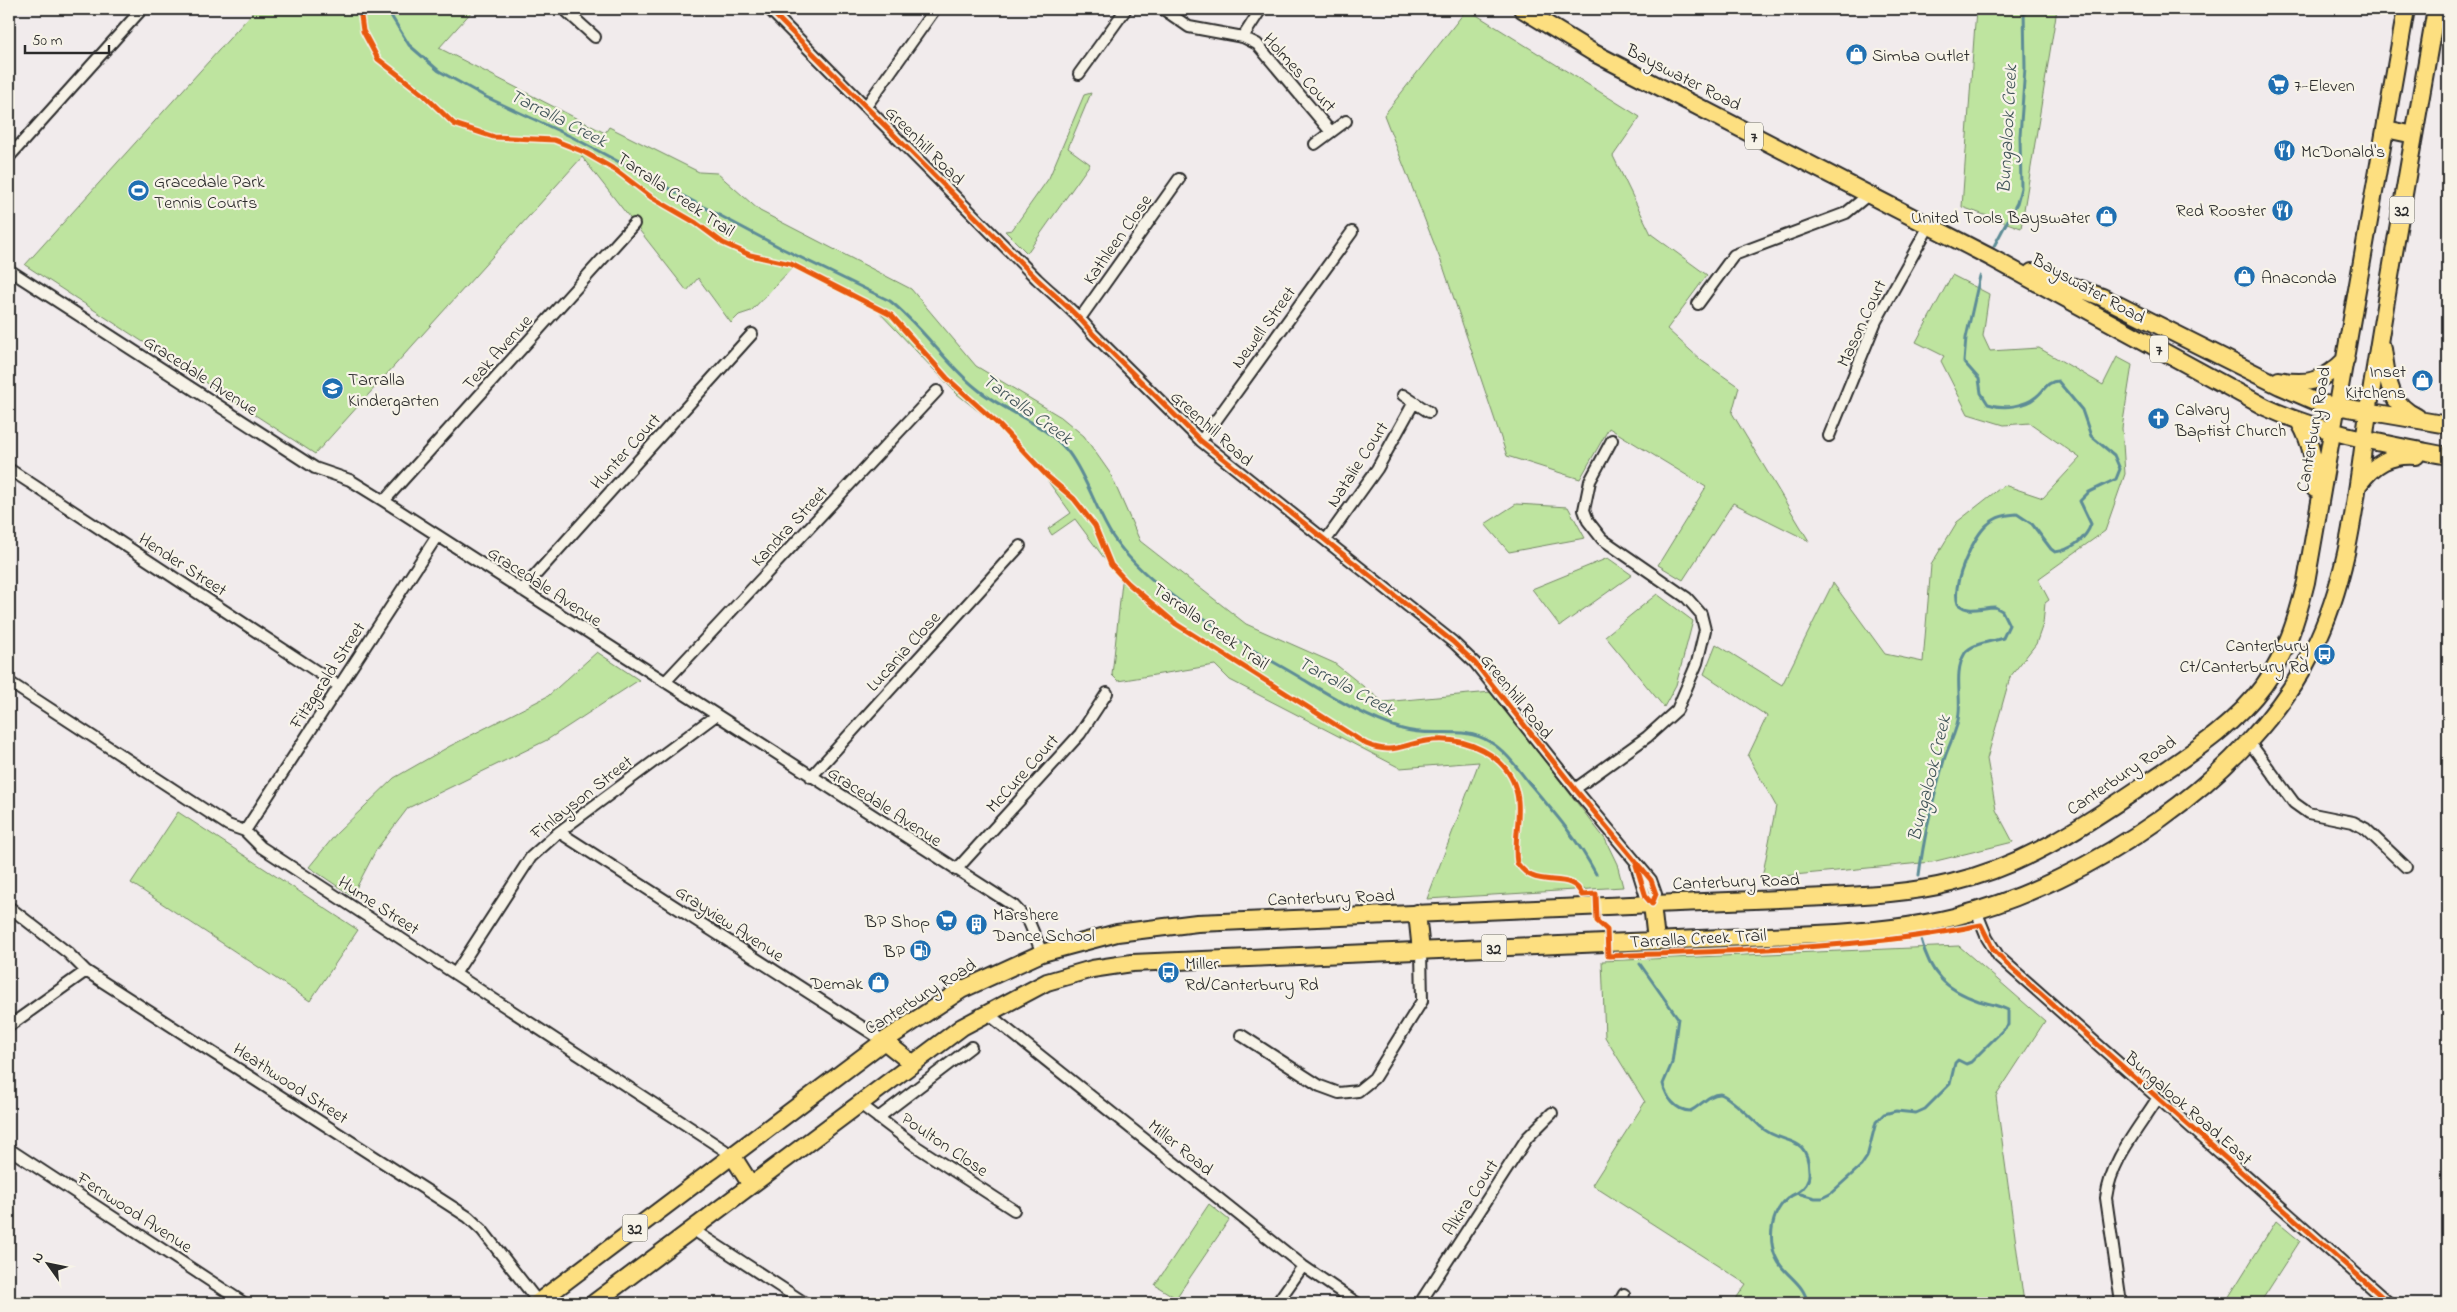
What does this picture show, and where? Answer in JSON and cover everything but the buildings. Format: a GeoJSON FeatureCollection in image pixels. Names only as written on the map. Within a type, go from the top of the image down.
{"type":"FeatureCollection","features":[{"type":"Feature","properties":{"kind":"main road","name":"Bayswater Road"},"geometry":{"type":"LineString","coordinates":[[1522,9],[1594,53],[1990,257],[2245,397],[2300,423],[2364,440],[2448,457]]}},
{"type":"Feature","properties":{"kind":"main road","name":"Canterbury Road"},"geometry":{"type":"LineString","coordinates":[[538,1303],[884,1041],[961,990],[1042,953],[1117,933],[1197,923],[1884,894],[1921,890],[1979,876],[2009,865],[2064,838],[2170,767],[2233,719],[2263,685],[2276,666],[2293,630],[2306,582],[2406,9]]}},
{"type":"Feature","properties":{"kind":"main road","name":"32"},"geometry":{"type":"LineString","coordinates":[[594,1303],[962,1028],[1047,982],[1092,969],[1132,963],[1852,932],[1922,923],[1976,911],[2020,896],[2058,879],[2117,846],[2210,781],[2250,742],[2290,691],[2314,649],[2325,623],[2344,564],[2436,9]]}},
{"type":"Feature","properties":{"kind":"main road"},"geometry":{"type":"LineString","coordinates":[[2385,136],[2414,135]]}},
{"type":"Feature","properties":{"kind":"main road","name":"Bayswater Road"},"geometry":{"type":"LineString","coordinates":[[1990,257],[2096,295],[2257,375],[2319,403],[2448,425]]}},
{"type":"Feature","properties":{"kind":"main road"},"geometry":{"type":"LineString","coordinates":[[2085,310],[2096,295]]}},
{"type":"Feature","properties":{"kind":"main road"},"geometry":{"type":"LineString","coordinates":[[2381,335],[2386,373],[2394,398],[2401,407],[2427,422]]}},
{"type":"Feature","properties":{"kind":"main road"},"geometry":{"type":"LineString","coordinates":[[2257,375],[2282,381],[2313,381],[2326,377],[2346,358]]}},
{"type":"Feature","properties":{"kind":"main road"},"geometry":{"type":"LineString","coordinates":[[2300,423],[2310,443],[2314,459],[2314,533]]}},
{"type":"Feature","properties":{"kind":"main road"},"geometry":{"type":"LineString","coordinates":[[2357,485],[2374,466],[2390,458],[2406,455],[2448,457]]}},
{"type":"Feature","properties":{"kind":"main road"},"geometry":{"type":"LineString","coordinates":[[2233,719],[2250,742]]}},
{"type":"Feature","properties":{"kind":"main road"},"geometry":{"type":"LineString","coordinates":[[1652,904],[1656,941]]}},
{"type":"Feature","properties":{"kind":"main road"},"geometry":{"type":"LineString","coordinates":[[1417,914],[1421,951]]}},
{"type":"Feature","properties":{"kind":"main road"},"geometry":{"type":"LineString","coordinates":[[884,1041],[913,1064]]}},
{"type":"Feature","properties":{"kind":"main road"},"geometry":{"type":"LineString","coordinates":[[732,1155],[751,1185]]}},
{"type":"Feature","properties":{"kind":"street"},"geometry":{"type":"LineString","coordinates":[[9,157],[142,9]]}},
{"type":"Feature","properties":{"kind":"street"},"geometry":{"type":"LineString","coordinates":[[564,9],[595,37]]}},
{"type":"Feature","properties":{"kind":"street","name":"Greenhill Road"},"geometry":{"type":"LineString","coordinates":[[770,9],[1037,279],[1064,305],[1081,317],[1093,334],[1201,440],[1453,642],[1475,663],[1574,789],[1636,865],[1651,880],[1656,894],[1652,904]]}},
{"type":"Feature","properties":{"kind":"street"},"geometry":{"type":"LineString","coordinates":[[867,105],[936,9]]}},
{"type":"Feature","properties":{"kind":"street"},"geometry":{"type":"LineString","coordinates":[[1079,74],[1126,9]]}},
{"type":"Feature","properties":{"kind":"street","name":"Holmes Court"},"geometry":{"type":"LineString","coordinates":[[1162,9],[1189,27],[1243,37],[1257,44],[1331,132]]}},
{"type":"Feature","properties":{"kind":"street","name":"Holmes Court"},"geometry":{"type":"LineString","coordinates":[[1243,37],[1261,9]]}},
{"type":"Feature","properties":{"kind":"street","name":"Holmes Court"},"geometry":{"type":"LineString","coordinates":[[1315,144],[1346,120]]}},
{"type":"Feature","properties":{"kind":"street","name":"Kathleen Close"},"geometry":{"type":"LineString","coordinates":[[1081,317],[1179,179]]}},
{"type":"Feature","properties":{"kind":"street"},"geometry":{"type":"LineString","coordinates":[[1698,304],[1734,255],[1846,212],[1868,195]]}},
{"type":"Feature","properties":{"kind":"street","name":"Teak Avenue"},"geometry":{"type":"LineString","coordinates":[[384,501],[634,224]]}},
{"type":"Feature","properties":{"kind":"street","name":"Mason Court"},"geometry":{"type":"LineString","coordinates":[[1829,436],[1876,321],[1929,226]]}},
{"type":"Feature","properties":{"kind":"street","name":"Newell Street"},"geometry":{"type":"LineString","coordinates":[[1201,440],[1352,232]]}},
{"type":"Feature","properties":{"kind":"street","name":"Gracedale Avenue"},"geometry":{"type":"LineString","coordinates":[[9,270],[315,468],[350,480],[384,501],[956,870],[1022,914],[1029,922],[1042,953]]}},
{"type":"Feature","properties":{"kind":"street","name":"Hunter Court"},"geometry":{"type":"LineString","coordinates":[[522,590],[752,334]]}},
{"type":"Feature","properties":{"kind":"street","name":"Kandra Street"},"geometry":{"type":"LineString","coordinates":[[665,682],[936,391]]}},
{"type":"Feature","properties":{"kind":"street"},"geometry":{"type":"LineString","coordinates":[[1403,395],[1413,404],[1429,412]]}},
{"type":"Feature","properties":{"kind":"street","name":"Natalie Court"},"geometry":{"type":"LineString","coordinates":[[1326,540],[1377,469],[1413,404]]}},
{"type":"Feature","properties":{"kind":"street"},"geometry":{"type":"LineString","coordinates":[[1574,789],[1647,737],[1677,710],[1694,671],[1705,630],[1702,614],[1687,598],[1602,539],[1588,521],[1584,510],[1590,481],[1612,440]]}},
{"type":"Feature","properties":{"kind":"street","name":"Hender Street"},"geometry":{"type":"LineString","coordinates":[[9,469],[339,686]]}},
{"type":"Feature","properties":{"kind":"street","name":"Fitzgerald Street"},"geometry":{"type":"LineString","coordinates":[[245,831],[437,536]]}},
{"type":"Feature","properties":{"kind":"street","name":"Lucania Close"},"geometry":{"type":"LineString","coordinates":[[811,777],[1020,546]]}},
{"type":"Feature","properties":{"kind":"street","name":"Hume Street"},"geometry":{"type":"LineString","coordinates":[[9,682],[228,825],[245,831],[261,847],[732,1155]]}},
{"type":"Feature","properties":{"kind":"street","name":"McCure Court"},"geometry":{"type":"LineString","coordinates":[[956,870],[1080,734],[1107,693]]}},
{"type":"Feature","properties":{"kind":"street","name":"Finlayson Street"},"geometry":{"type":"LineString","coordinates":[[455,974],[531,857],[559,832],[715,716]]}},
{"type":"Feature","properties":{"kind":"street"},"geometry":{"type":"LineString","coordinates":[[2250,742],[2294,802],[2308,813],[2353,822],[2366,829],[2406,867]]}},
{"type":"Feature","properties":{"kind":"street","name":"Grayview Avenue"},"geometry":{"type":"LineString","coordinates":[[559,832],[884,1041]]}},
{"type":"Feature","properties":{"kind":"street","name":"Heathwood Street"},"geometry":{"type":"LineString","coordinates":[[9,907],[68,953],[86,971],[468,1217],[482,1230],[538,1303]]}},
{"type":"Feature","properties":{"kind":"street","name":"Bungalook Road East"},"geometry":{"type":"LineString","coordinates":[[1976,911],[1987,938],[1999,957],[2389,1303]]}},
{"type":"Feature","properties":{"kind":"street"},"geometry":{"type":"LineString","coordinates":[[1241,1035],[1320,1086],[1339,1093],[1358,1091],[1374,1078],[1422,1001],[1421,951]]}},
{"type":"Feature","properties":{"kind":"street"},"geometry":{"type":"LineString","coordinates":[[9,1026],[86,971]]}},
{"type":"Feature","properties":{"kind":"street","name":"Miller Road"},"geometry":{"type":"LineString","coordinates":[[987,1013],[1303,1266],[1357,1303]]}},
{"type":"Feature","properties":{"kind":"street"},"geometry":{"type":"LineString","coordinates":[[878,1118],[971,1047]]}},
{"type":"Feature","properties":{"kind":"street"},"geometry":{"type":"LineString","coordinates":[[2121,1303],[2106,1198],[2108,1182],[2119,1158],[2157,1099]]}},
{"type":"Feature","properties":{"kind":"street","name":"Poulton Close"},"geometry":{"type":"LineString","coordinates":[[860,1104],[917,1147],[1014,1210]]}},
{"type":"Feature","properties":{"kind":"street","name":"Alkira Court"},"geometry":{"type":"LineString","coordinates":[[1420,1303],[1527,1138],[1552,1113]]}},
{"type":"Feature","properties":{"kind":"street","name":"Fernwood Avenue"},"geometry":{"type":"LineString","coordinates":[[9,1148],[244,1303]]}},
{"type":"Feature","properties":{"kind":"street"},"geometry":{"type":"LineString","coordinates":[[692,1229],[805,1303]]}},
{"type":"Feature","properties":{"kind":"street"},"geometry":{"type":"LineString","coordinates":[[1277,1303],[1303,1266]]}},
{"type":"Feature","properties":{"kind":"green space"},"geometry":{"type":"Polygon","coordinates":[[[256,9],[474,9],[439,48],[605,133],[609,127],[699,172],[717,173],[760,211],[911,289],[976,366],[1061,417],[1084,436],[1110,473],[1140,541],[1246,624],[1334,663],[1383,702],[1491,692],[1605,839],[1617,864],[1623,887],[1427,899],[1479,762],[1400,768],[1230,680],[1215,665],[1118,681],[1112,675],[1122,582],[1075,519],[1052,535],[1048,529],[1071,513],[1047,480],[999,428],[957,394],[877,310],[793,267],[751,311],[739,315],[731,323],[698,278],[687,291],[582,157],[315,454],[25,265],[256,9]]]}},
{"type":"Feature","properties":{"kind":"green space"},"geometry":{"type":"Polygon","coordinates":[[[1467,9],[1640,117],[1613,156],[1651,234],[1707,275],[1667,329],[1702,361],[1739,387],[1732,413],[1809,541],[1733,503],[1683,580],[1658,565],[1706,487],[1609,428],[1580,479],[1507,456],[1444,269],[1384,115],[1467,9]]]}},
{"type":"Feature","properties":{"kind":"green space"},"geometry":{"type":"Polygon","coordinates":[[[1976,9],[2057,9],[2021,228],[1962,207],[1976,9]]]}},
{"type":"Feature","properties":{"kind":"green space"},"geometry":{"type":"Polygon","coordinates":[[[1091,93],[1068,148],[1090,164],[1027,253],[1005,231],[1012,230],[1049,178],[1084,95],[1091,93]]]}},
{"type":"Feature","properties":{"kind":"green space"},"geometry":{"type":"Polygon","coordinates":[[[1952,275],[1989,294],[1983,336],[1990,351],[2039,348],[2103,385],[2117,357],[2132,365],[2122,428],[2125,474],[2105,531],[2038,579],[2049,600],[2045,603],[2043,624],[2036,644],[2010,677],[1987,759],[1996,810],[2013,842],[1932,862],[1762,878],[1776,806],[1748,756],[1767,716],[1704,674],[1716,644],[1782,685],[1833,583],[1885,654],[1923,662],[1931,565],[1957,522],[2004,485],[2043,498],[2080,458],[2030,423],[2004,425],[1968,414],[1941,361],[1944,356],[1916,342],[1952,275]]]}},
{"type":"Feature","properties":{"kind":"green space"},"geometry":{"type":"Polygon","coordinates":[[[1516,504],[1568,507],[1585,538],[1509,552],[1485,524],[1516,504]]]}},
{"type":"Feature","properties":{"kind":"green space"},"geometry":{"type":"Polygon","coordinates":[[[1608,558],[1632,575],[1560,626],[1532,589],[1608,558]]]}},
{"type":"Feature","properties":{"kind":"green space"},"geometry":{"type":"Polygon","coordinates":[[[1657,594],[1693,621],[1676,685],[1664,707],[1605,636],[1657,594]]]}},
{"type":"Feature","properties":{"kind":"green space"},"geometry":{"type":"Polygon","coordinates":[[[597,652],[639,680],[547,740],[408,808],[376,850],[352,896],[309,867],[336,834],[394,778],[450,746],[548,696],[597,652]]]}},
{"type":"Feature","properties":{"kind":"green space"},"geometry":{"type":"Polygon","coordinates":[[[178,812],[358,930],[310,1001],[131,883],[178,812]]]}},
{"type":"Feature","properties":{"kind":"green space"},"geometry":{"type":"Polygon","coordinates":[[[1959,946],[2045,1021],[1996,1096],[2024,1303],[1733,1303],[1746,1284],[1592,1185],[1645,1102],[1605,1037],[1602,961],[1959,946]]]}},
{"type":"Feature","properties":{"kind":"green space"},"geometry":{"type":"Polygon","coordinates":[[[1209,1204],[1229,1220],[1176,1298],[1155,1285],[1209,1204]]]}},
{"type":"Feature","properties":{"kind":"green space"},"geometry":{"type":"Polygon","coordinates":[[[2276,1221],[2300,1241],[2260,1303],[2225,1303],[2276,1221]]]}},
{"type":"Feature","properties":{"kind":"waterway","name":"Tarralla Creek"},"geometry":{"type":"LineString","coordinates":[[387,9],[409,45],[439,71],[486,97],[572,137],[783,249],[890,301],[912,321],[964,378],[987,396],[1037,426],[1060,443],[1076,463],[1113,537],[1137,566],[1168,592],[1200,616],[1249,648],[1363,713],[1402,729],[1469,734],[1490,742],[1511,761],[1565,827],[1596,874]]}},
{"type":"Feature","properties":{"kind":"waterway","name":"Bungalook Creek"},"geometry":{"type":"LineString","coordinates":[[1994,246],[2017,203],[2021,188],[2020,136],[2025,68],[2024,9]]}},
{"type":"Feature","properties":{"kind":"waterway","name":"Bungalook Creek"},"geometry":{"type":"LineString","coordinates":[[1919,875],[1926,831],[1936,789],[1958,719],[1959,675],[1962,660],[1965,653],[1972,647],[2003,638],[2009,625],[2002,611],[1995,607],[1967,609],[1958,604],[1957,596],[1960,574],[1970,550],[1982,530],[1991,521],[2002,516],[2017,514],[2032,524],[2055,552],[2067,549],[2082,539],[2091,524],[2080,501],[2089,492],[2116,479],[2120,469],[2114,455],[2091,436],[2082,410],[2058,381],[2048,384],[2036,397],[2026,403],[2007,407],[1988,404],[1981,393],[1979,379],[1964,362],[1966,338],[1980,276]]}},
{"type":"Feature","properties":{"kind":"waterway","name":"Bungalook Creek"},"geometry":{"type":"LineString","coordinates":[[1807,1303],[1804,1292],[1781,1266],[1773,1247],[1771,1236],[1773,1225],[1781,1206],[1788,1198],[1797,1193],[1815,1198],[1822,1198],[1830,1194],[1861,1166],[1867,1157],[1876,1122],[1884,1114],[1896,1111],[1916,1113],[1925,1109],[1950,1084],[1955,1063],[1958,1060],[1966,1064],[1971,1062],[2008,1025],[2008,1010],[1956,991],[1940,978],[1929,961],[1921,939]]}},
{"type":"Feature","properties":{"kind":"waterway"},"geometry":{"type":"LineString","coordinates":[[1640,964],[1678,1018],[1672,1063],[1663,1084],[1669,1098],[1680,1109],[1690,1111],[1712,1096],[1723,1095],[1769,1133],[1799,1145],[1804,1150],[1807,1159],[1809,1178],[1797,1193]]}},
{"type":"Feature","properties":{"kind":"cycle path","name":"Tarralla Creek Trail"},"geometry":{"type":"LineString","coordinates":[[360,9],[363,31],[378,59],[423,94],[454,124],[494,137],[554,140],[584,152],[617,171],[651,197],[696,223],[723,243],[750,255],[791,264],[891,315],[947,378],[999,425],[1047,476],[1074,499],[1095,526],[1111,565],[1128,583],[1176,624],[1366,744],[1390,749],[1426,741],[1455,741],[1483,750],[1495,758],[1505,768],[1517,794],[1519,811],[1516,846],[1517,863],[1532,876],[1573,884],[1582,895],[1596,894],[1597,921],[1607,930],[1608,956],[1796,948],[1889,940],[1981,925],[1993,949],[2008,965],[2389,1303]]}},
{"type":"Feature","properties":{"kind":"cycle path"},"geometry":{"type":"LineString","coordinates":[[769,9],[1201,441],[1453,642],[1475,663],[1575,789],[1651,880],[1656,894],[1652,904],[1646,897],[1636,865]]}},
{"type":"Feature","properties":{"kind":"place","name":"Simba Outlet"},"geometry":{"type":"Point","coordinates":[1856,55]}},
{"type":"Feature","properties":{"kind":"place","name":"7-Eleven"},"geometry":{"type":"Point","coordinates":[2278,85]}},
{"type":"Feature","properties":{"kind":"place","name":"McDonald's"},"geometry":{"type":"Point","coordinates":[2285,151]}},
{"type":"Feature","properties":{"kind":"place","name":"Gracedale Park Tennis Courts"},"geometry":{"type":"Point","coordinates":[138,191]}},
{"type":"Feature","properties":{"kind":"place","name":"Red Rooster"},"geometry":{"type":"Point","coordinates":[2282,210]}},
{"type":"Feature","properties":{"kind":"place","name":"United Tools Bayswater"},"geometry":{"type":"Point","coordinates":[2106,217]}},
{"type":"Feature","properties":{"kind":"place","name":"Anaconda"},"geometry":{"type":"Point","coordinates":[2245,277]}},
{"type":"Feature","properties":{"kind":"place","name":"Inset Kitchens"},"geometry":{"type":"Point","coordinates":[2422,381]}},
{"type":"Feature","properties":{"kind":"place","name":"Tarralla Kindergarten"},"geometry":{"type":"Point","coordinates":[332,389]}},
{"type":"Feature","properties":{"kind":"place","name":"Calvary Baptist Church"},"geometry":{"type":"Point","coordinates":[2159,419]}},
{"type":"Feature","properties":{"kind":"place","name":"Canterbury Ct/Canterbury Rd"},"geometry":{"type":"Point","coordinates":[2325,655]}},
{"type":"Feature","properties":{"kind":"place","name":"BP Shop"},"geometry":{"type":"Point","coordinates":[946,921]}},
{"type":"Feature","properties":{"kind":"place","name":"Marshere Dance School"},"geometry":{"type":"Point","coordinates":[977,924]}},
{"type":"Feature","properties":{"kind":"place","name":"BP"},"geometry":{"type":"Point","coordinates":[921,951]}},
{"type":"Feature","properties":{"kind":"place","name":"Miller Rd/Canterbury Rd"},"geometry":{"type":"Point","coordinates":[1169,973]}},
{"type":"Feature","properties":{"kind":"place","name":"Demak"},"geometry":{"type":"Point","coordinates":[879,983]}}]}
